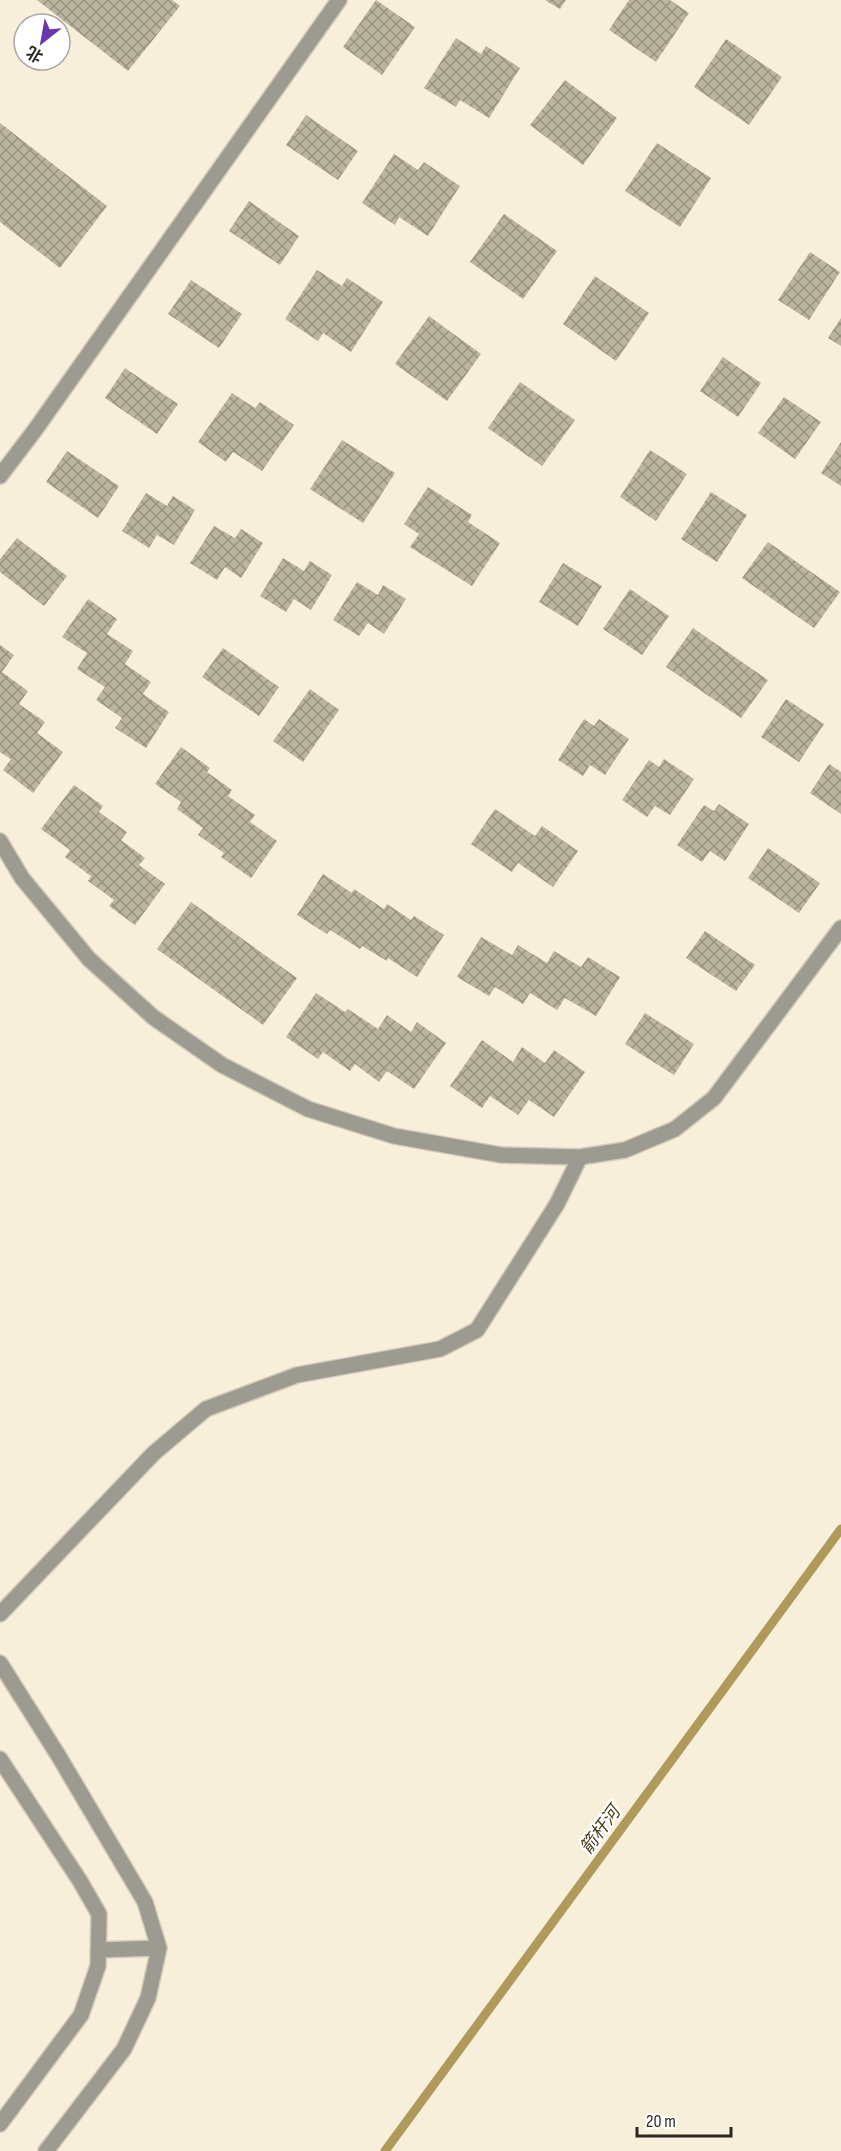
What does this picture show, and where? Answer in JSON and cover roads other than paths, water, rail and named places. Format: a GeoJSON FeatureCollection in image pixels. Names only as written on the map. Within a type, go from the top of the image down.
{"type":"FeatureCollection","features":[{"type":"Feature","properties":{"kind":"street"},"geometry":{"type":"LineString","coordinates":[[0,476],[35,430],[339,0]]}},
{"type":"Feature","properties":{"kind":"street"},"geometry":{"type":"LineString","coordinates":[[0,841],[22,878],[89,959],[153,1017],[222,1065],[308,1109],[394,1136],[501,1155],[580,1157],[625,1150],[675,1130],[714,1098],[841,928]]}},
{"type":"Feature","properties":{"kind":"street"},"geometry":{"type":"LineString","coordinates":[[0,1614],[154,1453],[206,1409],[297,1375],[440,1349],[477,1330],[557,1203],[580,1157]]}},
{"type":"Feature","properties":{"kind":"street"},"geometry":{"type":"LineString","coordinates":[[0,1663],[58,1755],[145,1902],[159,1948],[148,1998],[124,2049],[46,2151]]}},
{"type":"Feature","properties":{"kind":"street"},"geometry":{"type":"LineString","coordinates":[[0,1759],[99,1914],[98,1966],[81,2016],[0,2124]]}},
{"type":"Feature","properties":{"kind":"street"},"geometry":{"type":"LineString","coordinates":[[98,1950],[159,1948]]}},
{"type":"Feature","properties":{"kind":"waterway","name":"箭杆河"},"geometry":{"type":"LineString","coordinates":[[385,2151],[841,1529]]}}]}
